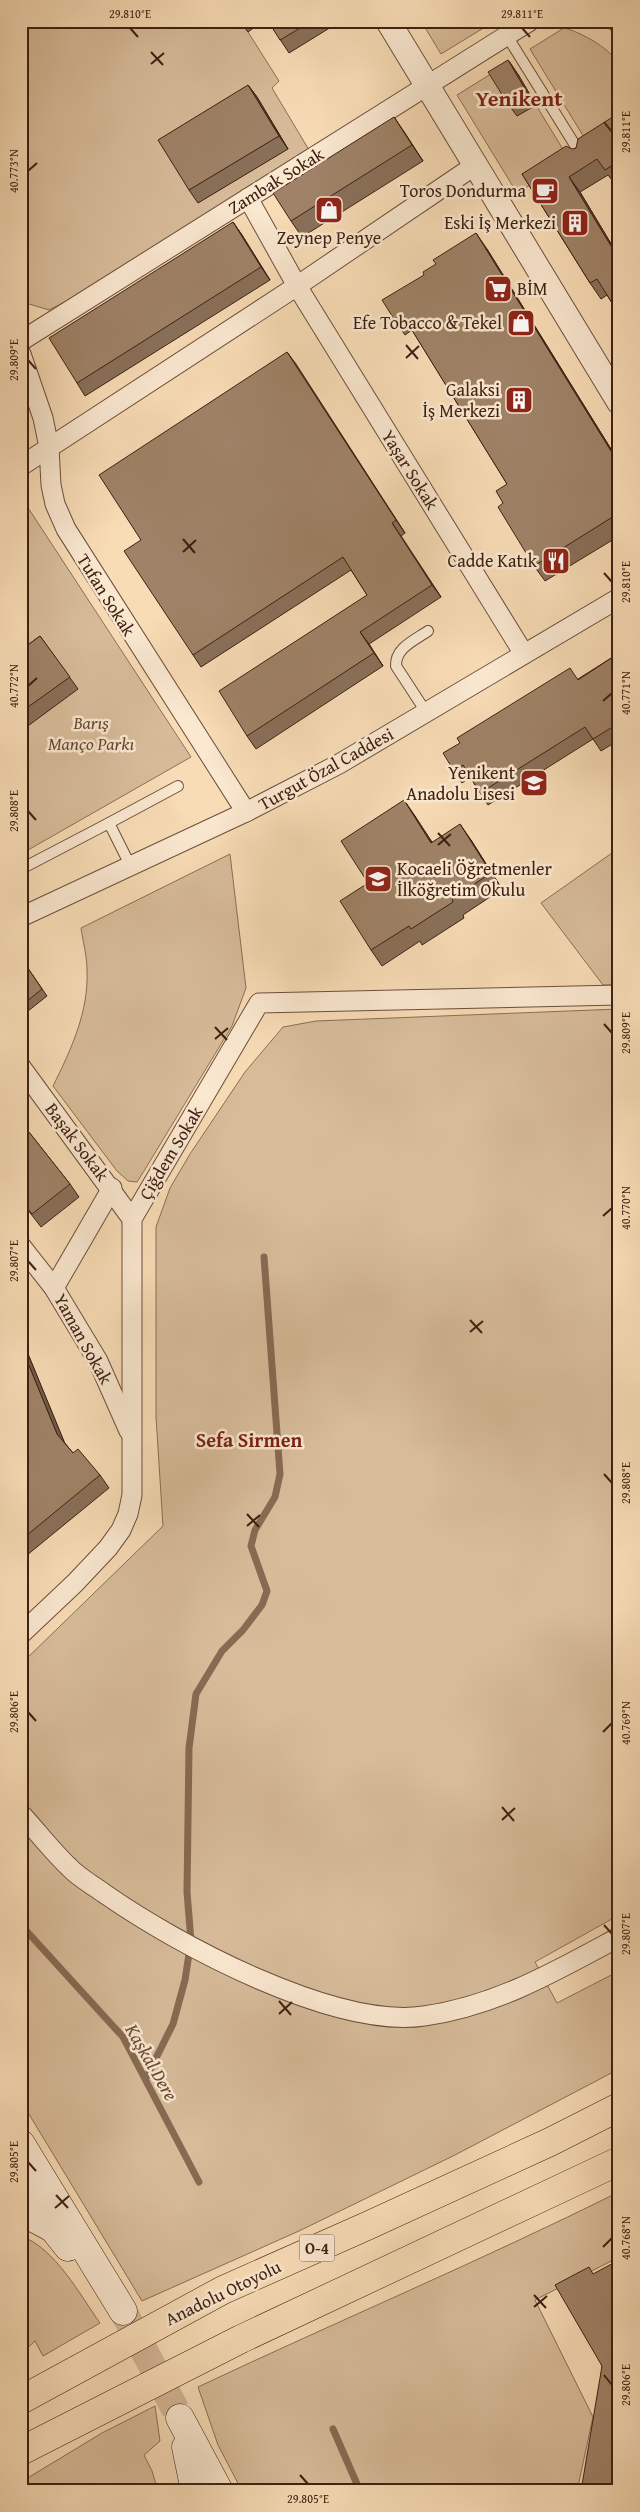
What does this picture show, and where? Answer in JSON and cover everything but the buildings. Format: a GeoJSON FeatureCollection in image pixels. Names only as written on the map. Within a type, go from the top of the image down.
{"type":"FeatureCollection","features":[{"type":"Feature","properties":{"kind":"highway","name":"Anadolu Otoyolu"},"geometry":{"type":"LineString","coordinates":[[26,2397],[223,2290],[550,2142],[619,2107]]}},
{"type":"Feature","properties":{"kind":"highway"},"geometry":{"type":"LineString","coordinates":[[21,2451],[241,2339],[619,2161]]}},
{"type":"Feature","properties":{"kind":"main road"},"geometry":{"type":"LineString","coordinates":[[26,2168],[124,2311],[97,2284],[62,2239],[26,2168]]}},
{"type":"Feature","properties":{"kind":"main road"},"geometry":{"type":"LineString","coordinates":[[194,2491],[180,2418],[219,2491]]}},
{"type":"Feature","properties":{"kind":"street"},"geometry":{"type":"LineString","coordinates":[[388,21],[474,166],[619,402]]}},
{"type":"Feature","properties":{"kind":"street","name":"Zambak Sokak"},"geometry":{"type":"LineString","coordinates":[[21,340],[530,21]]}},
{"type":"Feature","properties":{"kind":"street"},"geometry":{"type":"LineString","coordinates":[[616,21],[619,24]]}},
{"type":"Feature","properties":{"kind":"street"},"geometry":{"type":"LineString","coordinates":[[21,466],[297,286],[474,166]]}},
{"type":"Feature","properties":{"kind":"street","name":"Yaşar Sokak"},"geometry":{"type":"LineString","coordinates":[[248,198],[297,286],[524,654]]}},
{"type":"Feature","properties":{"kind":"street","name":"Tufan Sokak"},"geometry":{"type":"LineString","coordinates":[[21,354],[43,418],[49,447],[53,494],[66,529],[246,812]]}},
{"type":"Feature","properties":{"kind":"street","name":"Turgut Özal Caddesi"},"geometry":{"type":"LineString","coordinates":[[21,917],[246,812],[339,764],[619,598]]}},
{"type":"Feature","properties":{"kind":"street","name":"Çiğdem Sokak"},"geometry":{"type":"LineString","coordinates":[[21,1634],[75,1583],[108,1548],[121,1530],[128,1514],[132,1495],[132,1219],[259,1003],[619,995]]}},
{"type":"Feature","properties":{"kind":"street","name":"Başak Sokak"},"geometry":{"type":"LineString","coordinates":[[21,1067],[112,1188],[132,1219]]}},
{"type":"Feature","properties":{"kind":"street"},"geometry":{"type":"LineString","coordinates":[[54,1288],[112,1188]]}},
{"type":"Feature","properties":{"kind":"street","name":"Yaman Sokak"},"geometry":{"type":"LineString","coordinates":[[21,1246],[54,1288],[98,1360],[132,1438]]}},
{"type":"Feature","properties":{"kind":"street"},"geometry":{"type":"LineString","coordinates":[[21,1814],[69,1868],[134,1914],[172,1938],[306,1998],[376,2016],[423,2016],[482,2004],[543,1978],[619,1936]]}},
{"type":"Feature","properties":{"kind":"street"},"geometry":{"type":"LineString","coordinates":[[21,2216],[62,2239]]}},
{"type":"Feature","properties":{"kind":"lane"},"geometry":{"type":"LineString","coordinates":[[507,36],[583,158]]}},
{"type":"Feature","properties":{"kind":"lane"},"geometry":{"type":"LineString","coordinates":[[426,712],[396,666],[396,660],[398,652],[428,631]]}},
{"type":"Feature","properties":{"kind":"lane"},"geometry":{"type":"LineString","coordinates":[[21,869],[178,786]]}},
{"type":"Feature","properties":{"kind":"lane"},"geometry":{"type":"LineString","coordinates":[[109,823],[131,867]]}},
{"type":"Feature","properties":{"kind":"green space"},"geometry":{"type":"Polygon","coordinates":[[[21,21],[241,21],[279,81],[272,88],[309,150],[71,299],[49,310],[29,304],[21,296],[21,21]]]}},
{"type":"Feature","properties":{"kind":"green space"},"geometry":{"type":"Polygon","coordinates":[[[421,21],[495,21],[441,54],[421,21]]]}},
{"type":"Feature","properties":{"kind":"green space"},"geometry":{"type":"Polygon","coordinates":[[[564,28],[587,37],[604,48],[619,67],[619,129],[590,147],[530,49],[564,28]]]}},
{"type":"Feature","properties":{"kind":"green space"},"geometry":{"type":"Polygon","coordinates":[[[510,62],[519,76],[517,116],[536,105],[570,161],[517,193],[457,95],[510,62]]]}},
{"type":"Feature","properties":{"kind":"green space","name":"Barış Manço Parkı"},"geometry":{"type":"Polygon","coordinates":[[[21,497],[191,757],[21,854],[21,497]]]}},
{"type":"Feature","properties":{"kind":"green space"},"geometry":{"type":"Polygon","coordinates":[[[619,848],[619,985],[603,985],[541,903],[619,848]]]}},
{"type":"Feature","properties":{"kind":"green space"},"geometry":{"type":"Polygon","coordinates":[[[230,854],[246,988],[232,1026],[144,1171],[137,1182],[128,1181],[117,1171],[53,1086],[78,1030],[85,1000],[87,965],[81,928],[230,854]]]}},
{"type":"Feature","properties":{"kind":"green space"},"geometry":{"type":"Polygon","coordinates":[[[619,1009],[619,1915],[535,1962],[557,2003],[619,1971],[619,2069],[455,2155],[299,2231],[142,2301],[21,2101],[21,1664],[163,1526],[156,1417],[156,1227],[170,1188],[190,1154],[245,1072],[283,1027],[316,1021],[619,1009]]]}},
{"type":"Feature","properties":{"kind":"green space"},"geometry":{"type":"Polygon","coordinates":[[[619,2192],[619,2257],[535,2300],[593,2417],[577,2491],[242,2491],[218,2445],[198,2387],[619,2192]]]}},
{"type":"Feature","properties":{"kind":"green space"},"geometry":{"type":"Polygon","coordinates":[[[21,2236],[33,2242],[56,2261],[100,2323],[43,2356],[35,2341],[21,2354],[21,2236]]]}},
{"type":"Feature","properties":{"kind":"green space"},"geometry":{"type":"Polygon","coordinates":[[[155,2406],[160,2441],[144,2455],[152,2471],[158,2491],[21,2491],[21,2482],[102,2433],[155,2406]]]}},
{"type":"Feature","properties":{"kind":"waterway"},"geometry":{"type":"LineString","coordinates":[[146,2078],[173,2024],[185,1980],[191,1941],[187,1892],[189,1748],[196,1694],[222,1651],[243,1630],[262,1605],[267,1591],[251,1546],[255,1530],[275,1497],[280,1474],[264,1257]]}},
{"type":"Feature","properties":{"kind":"waterway","name":"Kaşkal Dere"},"geometry":{"type":"LineString","coordinates":[[21,1925],[123,2037],[199,2182]]}},
{"type":"Feature","properties":{"kind":"waterway","name":"Kaşkal Dere"},"geometry":{"type":"LineString","coordinates":[[333,2429],[360,2491]]}},
{"type":"Feature","properties":{"kind":"tunnel"},"geometry":{"type":"LineString","coordinates":[[123,2311],[180,2418]]}},
{"type":"Feature","properties":{"kind":"place","name":"Toros Dondurma"},"geometry":{"type":"Point","coordinates":[545,191]}},
{"type":"Feature","properties":{"kind":"place","name":"Zeynep Penye"},"geometry":{"type":"Point","coordinates":[329,210]}},
{"type":"Feature","properties":{"kind":"place","name":"Eski İş Merkezi"},"geometry":{"type":"Point","coordinates":[575,223]}},
{"type":"Feature","properties":{"kind":"place","name":"BİM"},"geometry":{"type":"Point","coordinates":[498,289]}},
{"type":"Feature","properties":{"kind":"place","name":"Efe Tobacco & Tekel"},"geometry":{"type":"Point","coordinates":[521,323]}},
{"type":"Feature","properties":{"kind":"place","name":"Galaksi İş Merkezi"},"geometry":{"type":"Point","coordinates":[519,400]}},
{"type":"Feature","properties":{"kind":"place","name":"Cadde Katık"},"geometry":{"type":"Point","coordinates":[556,561]}},
{"type":"Feature","properties":{"kind":"place","name":"Yenikent Anadolu Lisesi"},"geometry":{"type":"Point","coordinates":[534,783]}},
{"type":"Feature","properties":{"kind":"place","name":"Kocaeli Öğretmenler İlköğretim Okulu"},"geometry":{"type":"Point","coordinates":[378,879]}},
{"type":"Feature","properties":{"kind":"district","name":"Yenikent"},"geometry":{"type":"Point","coordinates":[519,98]}},
{"type":"Feature","properties":{"kind":"district","name":"Sefa Sirmen"},"geometry":{"type":"Point","coordinates":[249,1440]}}]}
